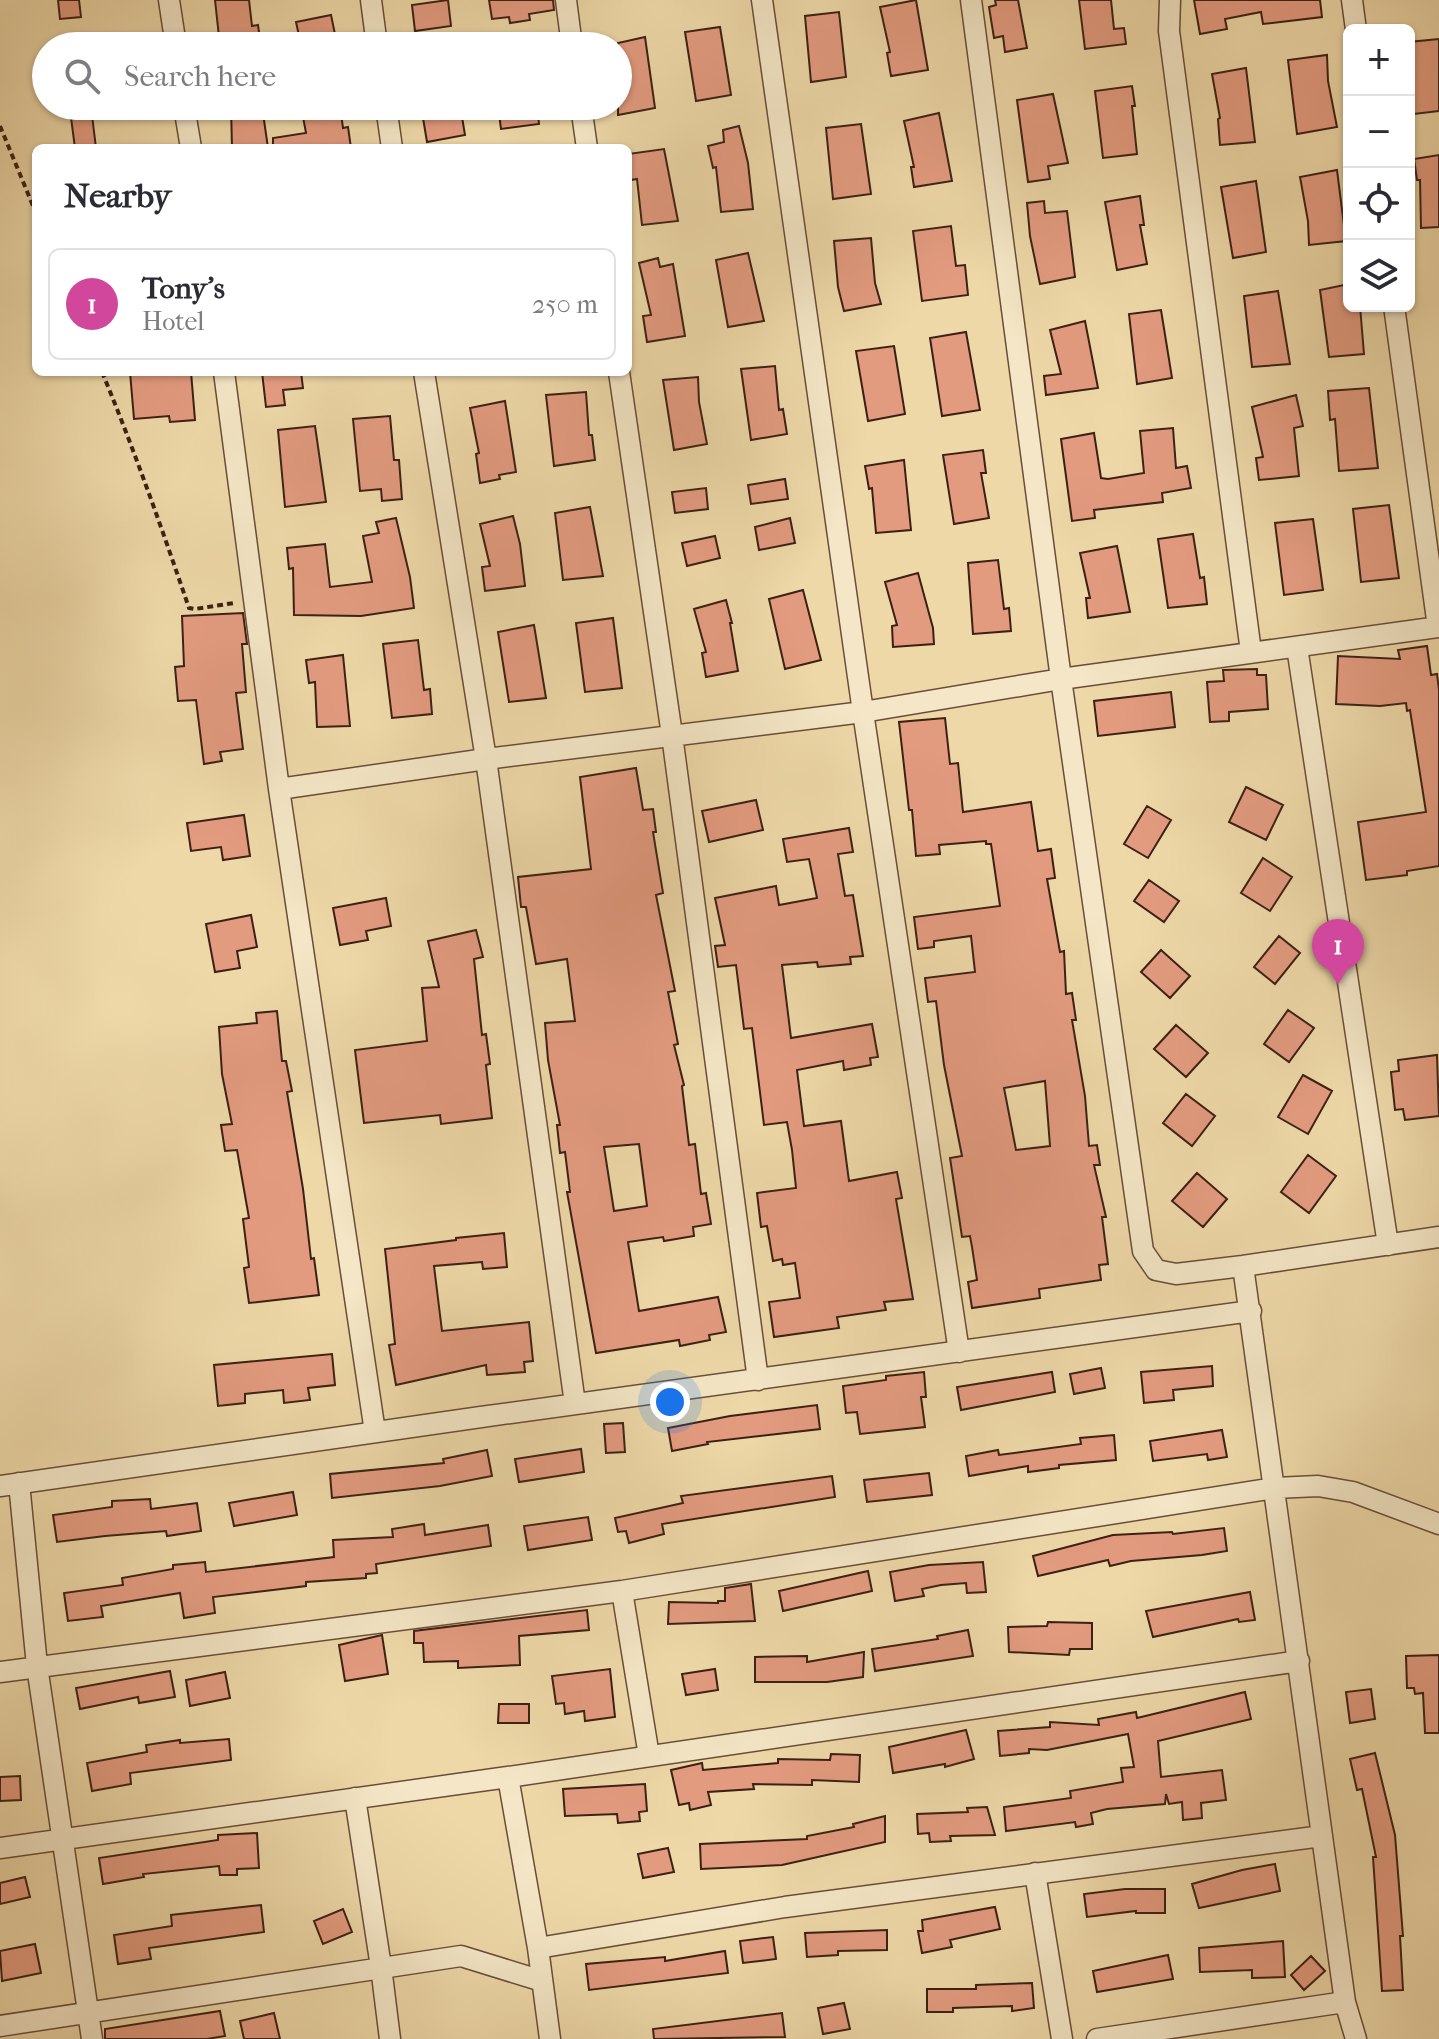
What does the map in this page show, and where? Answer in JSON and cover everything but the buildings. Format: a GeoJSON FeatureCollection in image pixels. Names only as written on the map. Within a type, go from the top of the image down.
{"type":"FeatureCollection","features":[{"type":"Feature","properties":{"kind":"street"},"geometry":{"type":"LineString","coordinates":[[169,0],[174,32]]}},
{"type":"Feature","properties":{"kind":"street"},"geometry":{"type":"LineString","coordinates":[[371,0],[375,32]]}},
{"type":"Feature","properties":{"kind":"street"},"geometry":{"type":"LineString","coordinates":[[566,0],[570,32]]}},
{"type":"Feature","properties":{"kind":"street"},"geometry":{"type":"LineString","coordinates":[[762,0],[863,712],[959,1352]]}},
{"type":"Feature","properties":{"kind":"street"},"geometry":{"type":"LineString","coordinates":[[971,0],[1061,679],[1143,1251],[1156,1270],[1176,1274],[1439,1237]]}},
{"type":"Feature","properties":{"kind":"street"},"geometry":{"type":"LineString","coordinates":[[1170,0],[1169,31],[1251,652]]}},
{"type":"Feature","properties":{"kind":"street"},"geometry":{"type":"LineString","coordinates":[[1352,0],[1355,24]]}},
{"type":"Feature","properties":{"kind":"street"},"geometry":{"type":"LineString","coordinates":[[186,120],[190,144]]}},
{"type":"Feature","properties":{"kind":"street"},"geometry":{"type":"LineString","coordinates":[[388,120],[391,144]]}},
{"type":"Feature","properties":{"kind":"street"},"geometry":{"type":"LineString","coordinates":[[583,120],[586,144]]}},
{"type":"Feature","properties":{"kind":"street"},"geometry":{"type":"LineString","coordinates":[[279,789],[486,759],[863,712],[1061,679],[1439,627],[1395,312]]}},
{"type":"Feature","properties":{"kind":"street"},"geometry":{"type":"LineString","coordinates":[[225,376],[279,789],[375,1432]]}},
{"type":"Feature","properties":{"kind":"street"},"geometry":{"type":"LineString","coordinates":[[425,376],[486,759],[575,1404]]}},
{"type":"Feature","properties":{"kind":"street"},"geometry":{"type":"LineString","coordinates":[[620,376],[672,735],[758,1380]]}},
{"type":"Feature","properties":{"kind":"street"},"geometry":{"type":"LineString","coordinates":[[1297,647],[1388,1245]]}},
{"type":"Feature","properties":{"kind":"street"},"geometry":{"type":"LineString","coordinates":[[1243,1266],[1345,2002],[1356,2039]]}},
{"type":"Feature","properties":{"kind":"street"},"geometry":{"type":"LineString","coordinates":[[92,2039],[10,1485],[1251,1311]]}},
{"type":"Feature","properties":{"kind":"street"},"geometry":{"type":"LineString","coordinates":[[0,1672],[622,1591],[1275,1488],[1318,1486],[1353,1492],[1390,1503],[1439,1524]]}},
{"type":"Feature","properties":{"kind":"street"},"geometry":{"type":"LineString","coordinates":[[622,1591],[649,1756]]}},
{"type":"Feature","properties":{"kind":"street"},"geometry":{"type":"LineString","coordinates":[[0,1848],[1299,1661]]}},
{"type":"Feature","properties":{"kind":"street"},"geometry":{"type":"LineString","coordinates":[[508,1777],[538,1948],[550,2039]]}},
{"type":"Feature","properties":{"kind":"street"},"geometry":{"type":"LineString","coordinates":[[355,1798],[390,2039]]}},
{"type":"Feature","properties":{"kind":"street"},"geometry":{"type":"LineString","coordinates":[[538,1948],[785,1907],[1322,1836]]}},
{"type":"Feature","properties":{"kind":"street"},"geometry":{"type":"LineString","coordinates":[[1035,1873],[1062,2039]]}},
{"type":"Feature","properties":{"kind":"street"},"geometry":{"type":"LineString","coordinates":[[0,2026],[461,1956],[542,1981]]}},
{"type":"Feature","properties":{"kind":"street"},"geometry":{"type":"LineString","coordinates":[[1097,2039],[1345,2002]]}},
{"type":"Feature","properties":{"kind":"path"},"geometry":{"type":"LineString","coordinates":[[0,126],[32,203]]}},
{"type":"Feature","properties":{"kind":"path"},"geometry":{"type":"LineString","coordinates":[[104,376],[131,442],[189,608],[254,601]]}},
{"type":"Feature","properties":{"kind":"place","name":"Tony's"},"geometry":{"type":"Point","coordinates":[1338,985]}}]}
